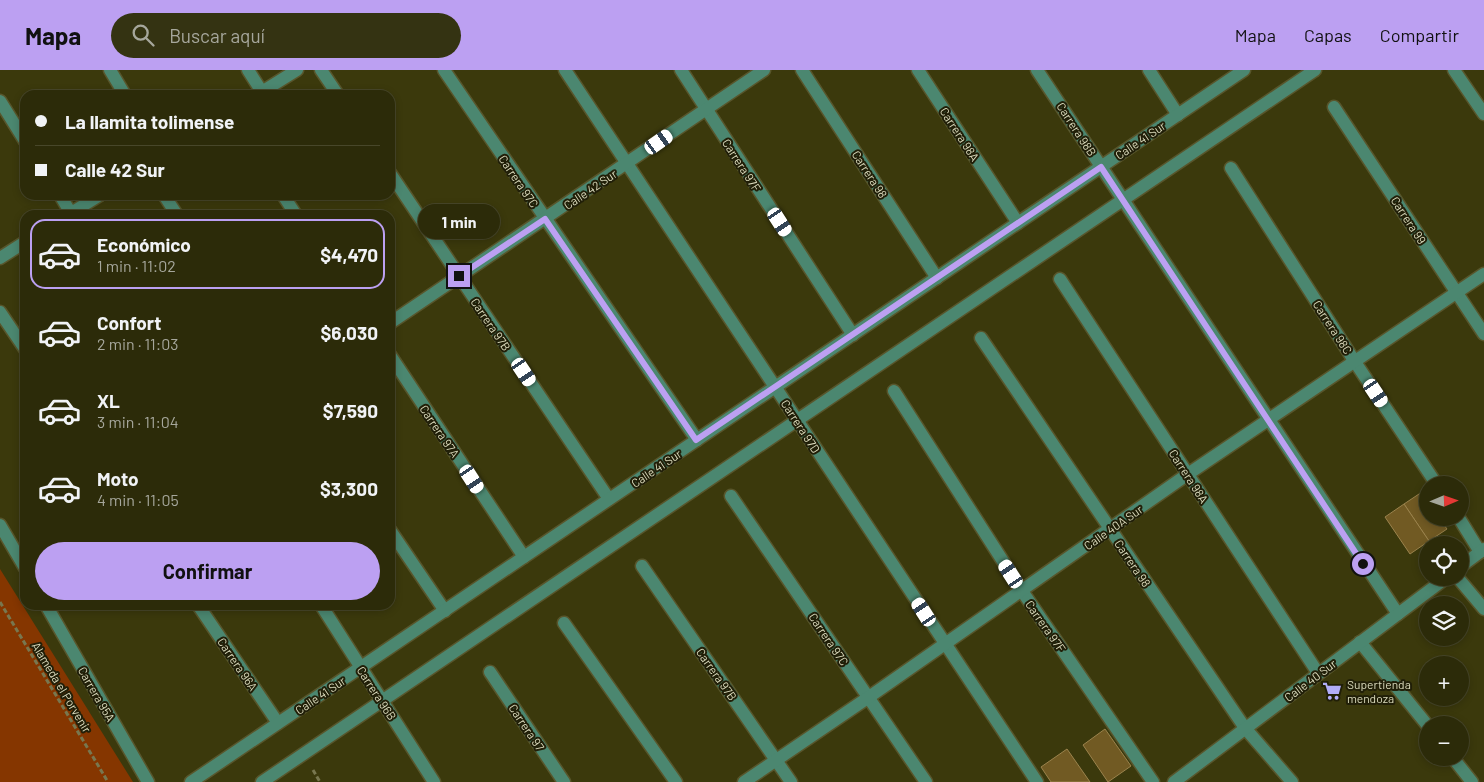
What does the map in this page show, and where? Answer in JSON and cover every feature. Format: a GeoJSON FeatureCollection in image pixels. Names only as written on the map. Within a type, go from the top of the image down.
{"type":"FeatureCollection","features":[{"type":"Feature","properties":{"kind":"street"},"geometry":{"type":"LineString","coordinates":[[110,70],[122,90]]}},
{"type":"Feature","properties":{"kind":"street"},"geometry":{"type":"LineString","coordinates":[[248,70],[258,90]]}},
{"type":"Feature","properties":{"kind":"street"},"geometry":{"type":"LineString","coordinates":[[266,90],[296,70]]}},
{"type":"Feature","properties":{"kind":"street"},"geometry":{"type":"LineString","coordinates":[[321,70],[335,90]]}},
{"type":"Feature","properties":{"kind":"street","name":"Carrera 97C"},"geometry":{"type":"LineString","coordinates":[[444,70],[696,440]]}},
{"type":"Feature","properties":{"kind":"street","name":"Carrera 97D"},"geometry":{"type":"LineString","coordinates":[[564,70],[1037,782]]}},
{"type":"Feature","properties":{"kind":"street","name":"Carrera 97F"},"geometry":{"type":"LineString","coordinates":[[681,70],[852,335]]}},
{"type":"Feature","properties":{"kind":"street","name":"Calle 42 Sur"},"geometry":{"type":"LineString","coordinates":[[395,320],[764,70]]}},
{"type":"Feature","properties":{"kind":"street","name":"Carrera 98"},"geometry":{"type":"LineString","coordinates":[[802,70],[937,278]]}},
{"type":"Feature","properties":{"kind":"street","name":"Carrera 98A"},"geometry":{"type":"LineString","coordinates":[[918,70],[1018,223]]}},
{"type":"Feature","properties":{"kind":"street","name":"Carrera 98B"},"geometry":{"type":"LineString","coordinates":[[1037,70],[1398,614]]}},
{"type":"Feature","properties":{"kind":"street"},"geometry":{"type":"LineString","coordinates":[[1149,70],[1178,114]]}},
{"type":"Feature","properties":{"kind":"street","name":"Calle 41 Sur"},"geometry":{"type":"LineString","coordinates":[[191,782],[1244,70]]}},
{"type":"Feature","properties":{"kind":"street"},"geometry":{"type":"LineString","coordinates":[[262,782],[1315,70]]}},
{"type":"Feature","properties":{"kind":"street"},"geometry":{"type":"LineString","coordinates":[[1454,70],[1484,114]]}},
{"type":"Feature","properties":{"kind":"street"},"geometry":{"type":"LineString","coordinates":[[0,102],[20,133]]}},
{"type":"Feature","properties":{"kind":"street","name":"Carrera 99"},"geometry":{"type":"LineString","coordinates":[[1334,106],[1484,334]]}},
{"type":"Feature","properties":{"kind":"street","name":"Carrera 98C"},"geometry":{"type":"LineString","coordinates":[[1231,168],[1355,362],[1431,476]]}},
{"type":"Feature","properties":{"kind":"street","name":"Carrera 97B"},"geometry":{"type":"LineString","coordinates":[[395,180],[610,499]]}},
{"type":"Feature","properties":{"kind":"street"},"geometry":{"type":"LineString","coordinates":[[76,210],[92,200]]}},
{"type":"Feature","properties":{"kind":"street"},"geometry":{"type":"LineString","coordinates":[[0,258],[20,245]]}},
{"type":"Feature","properties":{"kind":"street","name":"Calle 40A Sur"},"geometry":{"type":"LineString","coordinates":[[744,782],[868,698],[1188,474],[1484,274]]}},
{"type":"Feature","properties":{"kind":"street","name":"Carrera 98A"},"geometry":{"type":"LineString","coordinates":[[1060,279],[1318,673]]}},
{"type":"Feature","properties":{"kind":"street"},"geometry":{"type":"LineString","coordinates":[[0,312],[20,342]]}},
{"type":"Feature","properties":{"kind":"street","name":"Carrera 98"},"geometry":{"type":"LineString","coordinates":[[982,338],[1245,728],[1292,782]]}},
{"type":"Feature","properties":{"kind":"street","name":"Carrera 97A"},"geometry":{"type":"LineString","coordinates":[[395,363],[524,557]]}},
{"type":"Feature","properties":{"kind":"street","name":"Carrera 97F"},"geometry":{"type":"LineString","coordinates":[[894,392],[1022,591],[1154,782]]}},
{"type":"Feature","properties":{"kind":"street","name":"Carrera 97C"},"geometry":{"type":"LineString","coordinates":[[731,496],[926,782]]}},
{"type":"Feature","properties":{"kind":"street"},"geometry":{"type":"LineString","coordinates":[[0,525],[20,559]]}},
{"type":"Feature","properties":{"kind":"street"},"geometry":{"type":"LineString","coordinates":[[1465,526],[1482,550],[1469,560]]}},
{"type":"Feature","properties":{"kind":"street"},"geometry":{"type":"LineString","coordinates":[[395,537],[445,611]]}},
{"type":"Feature","properties":{"kind":"street","name":"Carrera 97B"},"geometry":{"type":"LineString","coordinates":[[642,566],[791,782]]}},
{"type":"Feature","properties":{"kind":"street","name":"Calle 40 Sur"},"geometry":{"type":"LineString","coordinates":[[1174,782],[1435,586]]}},
{"type":"Feature","properties":{"kind":"street"},"geometry":{"type":"LineString","coordinates":[[1465,586],[1484,609]]}},
{"type":"Feature","properties":{"kind":"street","name":"Carrera 95A"},"geometry":{"type":"LineString","coordinates":[[49,610],[148,782]]}},
{"type":"Feature","properties":{"kind":"street","name":"Carrera 96A"},"geometry":{"type":"LineString","coordinates":[[201,610],[278,723]]}},
{"type":"Feature","properties":{"kind":"street","name":"Carrera 96B"},"geometry":{"type":"LineString","coordinates":[[324,610],[434,782]]}},
{"type":"Feature","properties":{"kind":"street"},"geometry":{"type":"LineString","coordinates":[[564,623],[676,782]]}},
{"type":"Feature","properties":{"kind":"street"},"geometry":{"type":"LineString","coordinates":[[1360,642],[1420,716]]}},
{"type":"Feature","properties":{"kind":"street","name":"Carrera 97"},"geometry":{"type":"LineString","coordinates":[[490,672],[564,782]]}},
{"type":"Feature","properties":{"kind":"street"},"geometry":{"type":"LineString","coordinates":[[1459,766],[1472,782]]}},
{"type":"Feature","properties":{"kind":"path","name":"Alameda el Porvenir"},"geometry":{"type":"LineString","coordinates":[[0,602],[108,782]]}},
{"type":"Feature","properties":{"kind":"shaded area"},"geometry":{"type":"Polygon","coordinates":[[[0,569],[20,601],[20,610],[26,610],[133,782],[0,782],[0,569]]]}},
{"type":"Feature","properties":{"kind":"building"},"geometry":{"type":"Polygon","coordinates":[[[1419,494],[1419,526],[1445,526],[1447,529],[1436,536],[1426,536],[1404,504],[1419,494]]]}},
{"type":"Feature","properties":{"kind":"building"},"geometry":{"type":"Polygon","coordinates":[[[1404,504],[1426,536],[1419,536],[1419,548],[1410,554],[1385,517],[1404,504]]]}},
{"type":"Feature","properties":{"kind":"building"},"geometry":{"type":"Polygon","coordinates":[[[1105,729],[1131,766],[1108,782],[1083,745],[1105,729]]]}},
{"type":"Feature","properties":{"kind":"building"},"geometry":{"type":"Polygon","coordinates":[[[1067,749],[1090,782],[1051,782],[1041,767],[1067,749]]]}},
{"type":"Feature","properties":{"kind":"place","name":"Supertienda mendoza"},"geometry":{"type":"Point","coordinates":[1332,691]}},
{"type":"Feature","properties":{"kind":"route"},"geometry":{"type":"LineString","coordinates":[[459,276],[545,219],[696,440],[1101,167],[1363,564]]}}]}
